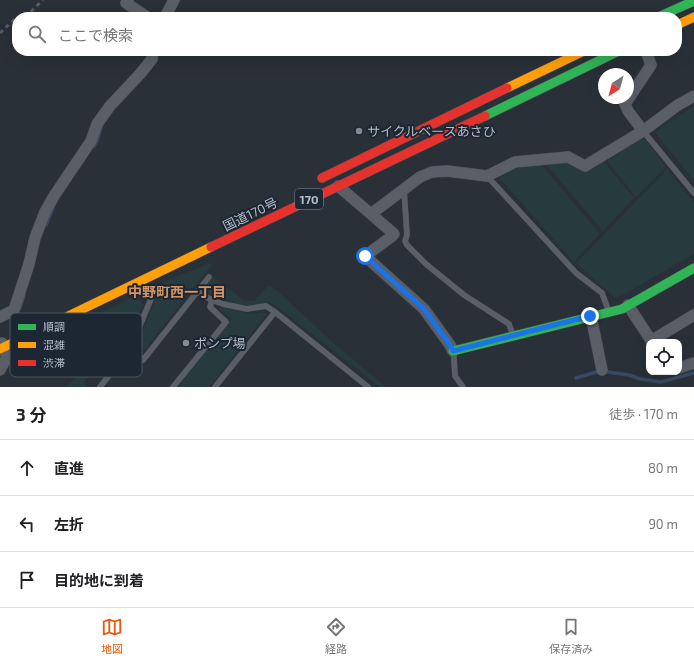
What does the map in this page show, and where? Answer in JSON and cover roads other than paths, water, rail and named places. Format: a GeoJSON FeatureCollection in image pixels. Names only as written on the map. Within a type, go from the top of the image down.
{"type":"FeatureCollection","features":[{"type":"Feature","properties":{"kind":"main road"},"geometry":{"type":"LineString","coordinates":[[669,12],[694,1]]}},
{"type":"Feature","properties":{"kind":"main road"},"geometry":{"type":"LineString","coordinates":[[682,23],[694,17]]}},
{"type":"Feature","properties":{"kind":"main road","name":"170"},"geometry":{"type":"LineString","coordinates":[[312,183],[574,56]]}},
{"type":"Feature","properties":{"kind":"main road","name":"国道170号"},"geometry":{"type":"LineString","coordinates":[[70,313],[609,56]]}},
{"type":"Feature","properties":{"kind":"main road"},"geometry":{"type":"LineString","coordinates":[[453,351],[622,309],[694,268]]}},
{"type":"Feature","properties":{"kind":"street"},"geometry":{"type":"LineString","coordinates":[[128,0],[126,3],[140,12]]}},
{"type":"Feature","properties":{"kind":"street"},"geometry":{"type":"LineString","coordinates":[[168,12],[174,0]]}},
{"type":"Feature","properties":{"kind":"street"},"geometry":{"type":"LineString","coordinates":[[0,317],[14,310],[29,264],[35,238],[45,212],[54,196],[90,141],[98,124],[110,106],[140,74],[152,59],[152,56]]}},
{"type":"Feature","properties":{"kind":"street"},"geometry":{"type":"LineString","coordinates":[[643,131],[628,111],[625,104],[651,65],[648,56]]}},
{"type":"Feature","properties":{"kind":"street"},"geometry":{"type":"LineString","coordinates":[[371,214],[420,177],[432,172],[447,171],[487,176],[515,162],[568,157],[585,166],[643,131],[678,105],[694,96]]}},
{"type":"Feature","properties":{"kind":"street"},"geometry":{"type":"LineString","coordinates":[[338,186],[394,234],[365,256],[424,309],[453,351]]}},
{"type":"Feature","properties":{"kind":"street"},"geometry":{"type":"LineString","coordinates":[[628,306],[651,339]]}},
{"type":"Feature","properties":{"kind":"street"},"geometry":{"type":"LineString","coordinates":[[655,339],[694,315]]}},
{"type":"Feature","properties":{"kind":"street"},"geometry":{"type":"LineString","coordinates":[[590,316],[602,370]]}},
{"type":"Feature","properties":{"kind":"street"},"geometry":{"type":"LineString","coordinates":[[0,370],[7,357],[1,345]]}},
{"type":"Feature","properties":{"kind":"street"},"geometry":{"type":"LineString","coordinates":[[682,367],[694,363]]}},
{"type":"Feature","properties":{"kind":"lane"},"geometry":{"type":"LineString","coordinates":[[643,131],[694,193]]}},
{"type":"Feature","properties":{"kind":"lane"},"geometry":{"type":"LineString","coordinates":[[487,176],[576,273],[602,293],[609,312]]}},
{"type":"Feature","properties":{"kind":"lane"},"geometry":{"type":"LineString","coordinates":[[404,189],[407,235],[405,241],[407,245],[426,264],[464,295],[509,324],[513,336]]}},
{"type":"Feature","properties":{"kind":"lane"},"geometry":{"type":"LineString","coordinates":[[142,359],[143,360],[209,277]]}},
{"type":"Feature","properties":{"kind":"lane"},"geometry":{"type":"LineString","coordinates":[[139,281],[151,299],[142,320]]}},
{"type":"Feature","properties":{"kind":"lane"},"geometry":{"type":"LineString","coordinates":[[197,292],[223,304],[247,309],[266,306],[368,387]]}},
{"type":"Feature","properties":{"kind":"lane"},"geometry":{"type":"LineString","coordinates":[[173,387],[226,322],[210,307],[212,300]]}},
{"type":"Feature","properties":{"kind":"lane"},"geometry":{"type":"LineString","coordinates":[[215,387],[275,312]]}},
{"type":"Feature","properties":{"kind":"lane"},"geometry":{"type":"LineString","coordinates":[[453,351],[455,376],[463,387]]}},
{"type":"Feature","properties":{"kind":"lane"},"geometry":{"type":"LineString","coordinates":[[100,387],[108,377]]}},
{"type":"Feature","properties":{"kind":"waterway"},"geometry":{"type":"LineString","coordinates":[[94,146],[102,125]]}},
{"type":"Feature","properties":{"kind":"waterway"},"geometry":{"type":"LineString","coordinates":[[46,225],[53,208]]}},
{"type":"Feature","properties":{"kind":"waterway"},"geometry":{"type":"LineString","coordinates":[[20,308],[24,296]]}},
{"type":"Feature","properties":{"kind":"waterway"},"geometry":{"type":"LineString","coordinates":[[576,378],[600,371],[629,375],[640,379],[661,382],[694,373]]}},
{"type":"Feature","properties":{"kind":"railway"},"geometry":{"type":"LineString","coordinates":[[30,12],[43,0]]}},
{"type":"Feature","properties":{"kind":"railway"},"geometry":{"type":"LineString","coordinates":[[0,33],[12,22]]}},
{"type":"Feature","properties":{"kind":"place","name":"サイクルベースあさひ"},"geometry":{"type":"Point","coordinates":[359,131]}},
{"type":"Feature","properties":{"kind":"place","name":"ポンプ場"},"geometry":{"type":"Point","coordinates":[186,343]}},
{"type":"Feature","properties":{"kind":"district","name":"中野町西一丁目"},"geometry":{"type":"Point","coordinates":[177,291]}}]}
